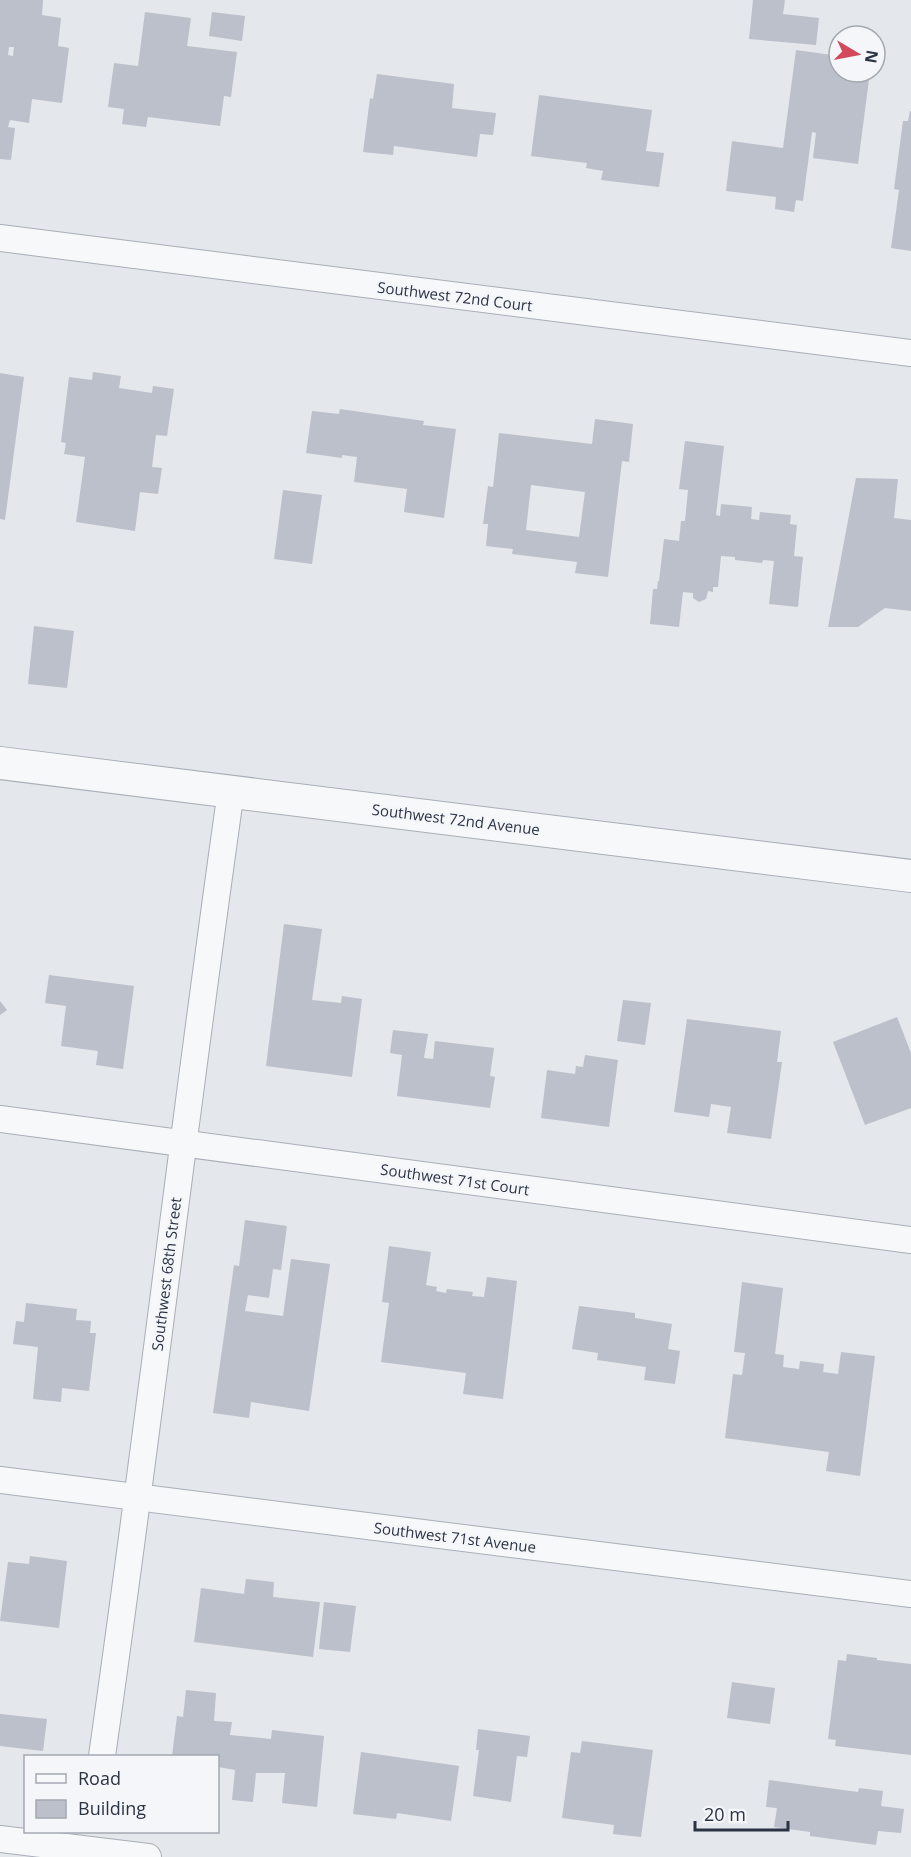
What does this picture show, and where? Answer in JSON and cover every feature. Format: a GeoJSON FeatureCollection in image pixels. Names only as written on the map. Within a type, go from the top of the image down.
{"type":"FeatureCollection","features":[{"type":"Feature","properties":{"kind":"street","name":"Southwest 72nd Court"},"geometry":{"type":"LineString","coordinates":[[0,238],[911,353]]}},
{"type":"Feature","properties":{"kind":"street","name":"Southwest 72nd Avenue"},"geometry":{"type":"LineString","coordinates":[[0,763],[911,876]]}},
{"type":"Feature","properties":{"kind":"street","name":"Southwest 68th Street"},"geometry":{"type":"LineString","coordinates":[[102,1755],[139,1497],[183,1144],[231,791]]}},
{"type":"Feature","properties":{"kind":"street","name":"Southwest 71st Court"},"geometry":{"type":"LineString","coordinates":[[0,1119],[911,1240]]}},
{"type":"Feature","properties":{"kind":"street","name":"Southwest 71st Avenue"},"geometry":{"type":"LineString","coordinates":[[0,1480],[911,1594]]}},
{"type":"Feature","properties":{"kind":"street"},"geometry":{"type":"LineString","coordinates":[[0,1839],[90,1841],[147,1857]]}},
{"type":"Feature","properties":{"kind":"building"},"geometry":{"type":"Polygon","coordinates":[[[0,0],[43,0],[42,15],[61,18],[58,46],[69,48],[62,103],[32,99],[29,123],[10,120],[8,127],[15,128],[11,160],[0,159],[0,0]],[[9,47],[8,55],[13,56],[14,47],[9,47]]]}},
{"type":"Feature","properties":{"kind":"building"},"geometry":{"type":"Polygon","coordinates":[[[753,0],[785,0],[783,14],[819,18],[816,45],[749,39],[753,0]]]}},
{"type":"Feature","properties":{"kind":"building"},"geometry":{"type":"Polygon","coordinates":[[[145,12],[191,18],[187,46],[237,52],[231,97],[224,96],[220,126],[148,117],[146,127],[122,124],[124,109],[108,107],[114,63],[138,66],[145,12]]]}},
{"type":"Feature","properties":{"kind":"building"},"geometry":{"type":"Polygon","coordinates":[[[212,12],[245,16],[242,41],[209,36],[212,12]]]}},
{"type":"Feature","properties":{"kind":"building"},"geometry":{"type":"Polygon","coordinates":[[[796,50],[827,54],[827,84],[868,84],[858,164],[813,158],[816,133],[812,132],[803,201],[796,200],[794,212],[775,209],[776,197],[726,191],[732,141],[783,148],[796,50]]]}},
{"type":"Feature","properties":{"kind":"building"},"geometry":{"type":"Polygon","coordinates":[[[377,74],[454,84],[452,108],[496,113],[493,135],[480,134],[477,157],[394,146],[393,155],[363,152],[370,98],[373,99],[377,74]]]}},
{"type":"Feature","properties":{"kind":"building"},"geometry":{"type":"Polygon","coordinates":[[[539,95],[652,110],[646,151],[664,153],[659,187],[601,180],[603,171],[586,168],[587,163],[531,156],[539,95]]]}},
{"type":"Feature","properties":{"kind":"building"},"geometry":{"type":"Polygon","coordinates":[[[910,111],[911,251],[891,248],[899,190],[894,189],[903,121],[908,121],[910,111]]]}},
{"type":"Feature","properties":{"kind":"building"},"geometry":{"type":"Polygon","coordinates":[[[93,372],[121,376],[119,388],[152,393],[153,386],[174,389],[167,436],[156,435],[152,467],[162,468],[158,494],[140,492],[135,531],[76,522],[85,457],[64,454],[66,443],[61,442],[69,377],[92,380],[93,372]]]}},
{"type":"Feature","properties":{"kind":"building"},"geometry":{"type":"Polygon","coordinates":[[[0,373],[24,377],[5,520],[0,519],[0,373]]]}},
{"type":"Feature","properties":{"kind":"building"},"geometry":{"type":"Polygon","coordinates":[[[340,409],[424,421],[423,425],[456,429],[444,518],[404,512],[407,489],[354,482],[357,457],[342,455],[342,458],[306,453],[312,411],[339,414],[340,409]]]}},
{"type":"Feature","properties":{"kind":"building"},"geometry":{"type":"Polygon","coordinates":[[[595,419],[633,424],[629,462],[622,461],[608,577],[575,573],[577,562],[512,554],[513,549],[486,546],[488,524],[483,524],[488,486],[493,487],[499,433],[592,444],[595,419]],[[531,485],[526,530],[579,537],[585,492],[531,485]]]}},
{"type":"Feature","properties":{"kind":"building"},"geometry":{"type":"Polygon","coordinates":[[[685,441],[724,446],[716,515],[720,516],[721,504],[752,507],[751,519],[759,520],[760,512],[791,515],[790,524],[797,525],[794,556],[803,557],[798,607],[769,604],[774,561],[763,560],[762,563],[721,556],[718,587],[713,587],[713,592],[708,591],[706,599],[699,602],[693,598],[693,593],[683,592],[679,627],[650,624],[653,589],[657,589],[659,581],[664,539],[679,541],[681,521],[685,521],[688,490],[679,489],[685,441]]]}},
{"type":"Feature","properties":{"kind":"building"},"geometry":{"type":"Polygon","coordinates":[[[856,478],[898,479],[894,518],[911,520],[911,611],[885,608],[858,627],[828,627],[856,478]]]}},
{"type":"Feature","properties":{"kind":"building"},"geometry":{"type":"Polygon","coordinates":[[[283,490],[322,495],[312,564],[274,559],[283,490]]]}},
{"type":"Feature","properties":{"kind":"building"},"geometry":{"type":"Polygon","coordinates":[[[34,626],[74,631],[67,688],[28,684],[34,626]]]}},
{"type":"Feature","properties":{"kind":"building"},"geometry":{"type":"Polygon","coordinates":[[[284,924],[322,929],[312,1000],[341,1003],[342,996],[362,999],[352,1077],[266,1066],[284,924]]]}},
{"type":"Feature","properties":{"kind":"building"},"geometry":{"type":"Polygon","coordinates":[[[49,975],[134,986],[123,1069],[96,1065],[98,1051],[61,1046],[66,1006],[45,1003],[49,975]]]}},
{"type":"Feature","properties":{"kind":"building"},"geometry":{"type":"Polygon","coordinates":[[[623,1000],[651,1003],[645,1045],[617,1041],[623,1000]]]}},
{"type":"Feature","properties":{"kind":"building"},"geometry":{"type":"Polygon","coordinates":[[[0,1001],[7,1010],[0,1015],[0,1001]]]}},
{"type":"Feature","properties":{"kind":"building"},"geometry":{"type":"Polygon","coordinates":[[[897,1017],[911,1053],[911,1108],[865,1125],[833,1042],[897,1017]]]}},
{"type":"Feature","properties":{"kind":"building"},"geometry":{"type":"Polygon","coordinates":[[[687,1019],[781,1031],[777,1062],[782,1062],[771,1139],[727,1133],[731,1107],[711,1104],[709,1117],[674,1112],[687,1019]]]}},
{"type":"Feature","properties":{"kind":"building"},"geometry":{"type":"Polygon","coordinates":[[[393,1030],[428,1034],[424,1058],[433,1059],[435,1041],[494,1048],[490,1076],[495,1077],[490,1108],[397,1096],[402,1055],[390,1053],[393,1030]]]}},
{"type":"Feature","properties":{"kind":"building"},"geometry":{"type":"Polygon","coordinates":[[[585,1055],[618,1060],[609,1127],[541,1118],[547,1070],[575,1074],[576,1066],[583,1067],[585,1055]]]}},
{"type":"Feature","properties":{"kind":"building"},"geometry":{"type":"Polygon","coordinates":[[[245,1220],[287,1226],[281,1270],[273,1269],[269,1298],[248,1295],[245,1311],[283,1316],[291,1259],[330,1264],[309,1411],[251,1402],[249,1418],[213,1413],[234,1265],[239,1266],[245,1220]]]}},
{"type":"Feature","properties":{"kind":"building"},"geometry":{"type":"Polygon","coordinates":[[[389,1246],[431,1252],[426,1285],[437,1287],[436,1291],[446,1293],[447,1289],[473,1292],[472,1296],[484,1297],[487,1277],[517,1281],[503,1399],[463,1394],[466,1373],[381,1362],[389,1303],[382,1302],[389,1246]]]}},
{"type":"Feature","properties":{"kind":"building"},"geometry":{"type":"Polygon","coordinates":[[[742,1282],[783,1288],[775,1354],[784,1355],[783,1367],[799,1369],[800,1361],[824,1364],[823,1372],[838,1374],[841,1352],[875,1356],[860,1476],[826,1471],[829,1452],[725,1438],[733,1374],[742,1375],[745,1353],[734,1352],[742,1282]]]}},
{"type":"Feature","properties":{"kind":"building"},"geometry":{"type":"Polygon","coordinates":[[[26,1303],[77,1309],[76,1320],[91,1321],[90,1333],[96,1333],[89,1391],[62,1388],[61,1402],[33,1399],[38,1347],[13,1344],[16,1321],[24,1322],[26,1303]]]}},
{"type":"Feature","properties":{"kind":"building"},"geometry":{"type":"Polygon","coordinates":[[[579,1306],[635,1313],[635,1318],[672,1324],[668,1349],[680,1351],[675,1384],[644,1380],[646,1367],[597,1360],[598,1353],[572,1349],[579,1306]]]}},
{"type":"Feature","properties":{"kind":"building"},"geometry":{"type":"Polygon","coordinates":[[[30,1556],[67,1561],[59,1628],[0,1621],[8,1562],[29,1564],[30,1556]]]}},
{"type":"Feature","properties":{"kind":"building"},"geometry":{"type":"Polygon","coordinates":[[[246,1579],[274,1582],[273,1597],[320,1602],[313,1657],[194,1642],[201,1588],[244,1594],[246,1579]]]}},
{"type":"Feature","properties":{"kind":"building"},"geometry":{"type":"Polygon","coordinates":[[[324,1602],[356,1606],[350,1652],[319,1649],[324,1602]]]}},
{"type":"Feature","properties":{"kind":"building"},"geometry":{"type":"Polygon","coordinates":[[[847,1654],[911,1664],[911,1755],[835,1746],[836,1740],[828,1739],[838,1660],[846,1661],[847,1654]]]}},
{"type":"Feature","properties":{"kind":"building"},"geometry":{"type":"Polygon","coordinates":[[[732,1682],[775,1688],[770,1724],[727,1718],[732,1682]]]}},
{"type":"Feature","properties":{"kind":"building"},"geometry":{"type":"Polygon","coordinates":[[[186,1690],[216,1693],[214,1721],[232,1722],[230,1735],[271,1739],[272,1730],[324,1736],[317,1807],[282,1803],[285,1773],[256,1773],[253,1802],[232,1800],[235,1770],[219,1767],[219,1755],[172,1755],[177,1716],[183,1717],[186,1690]]]}},
{"type":"Feature","properties":{"kind":"building"},"geometry":{"type":"Polygon","coordinates":[[[0,1714],[47,1719],[43,1751],[0,1746],[0,1714]]]}},
{"type":"Feature","properties":{"kind":"building"},"geometry":{"type":"Polygon","coordinates":[[[478,1729],[530,1736],[527,1757],[517,1756],[511,1802],[473,1796],[479,1750],[476,1750],[478,1729]]]}},
{"type":"Feature","properties":{"kind":"building"},"geometry":{"type":"Polygon","coordinates":[[[582,1741],[653,1750],[641,1837],[613,1834],[614,1825],[562,1818],[571,1752],[580,1753],[582,1741]]]}},
{"type":"Feature","properties":{"kind":"building"},"geometry":{"type":"Polygon","coordinates":[[[361,1752],[459,1766],[451,1821],[397,1813],[396,1819],[353,1814],[361,1752]]]}},
{"type":"Feature","properties":{"kind":"building"},"geometry":{"type":"Polygon","coordinates":[[[769,1780],[858,1792],[859,1788],[883,1791],[881,1806],[904,1809],[901,1833],[878,1831],[876,1845],[810,1836],[810,1832],[774,1827],[777,1808],[766,1807],[769,1780]]]}}]}
